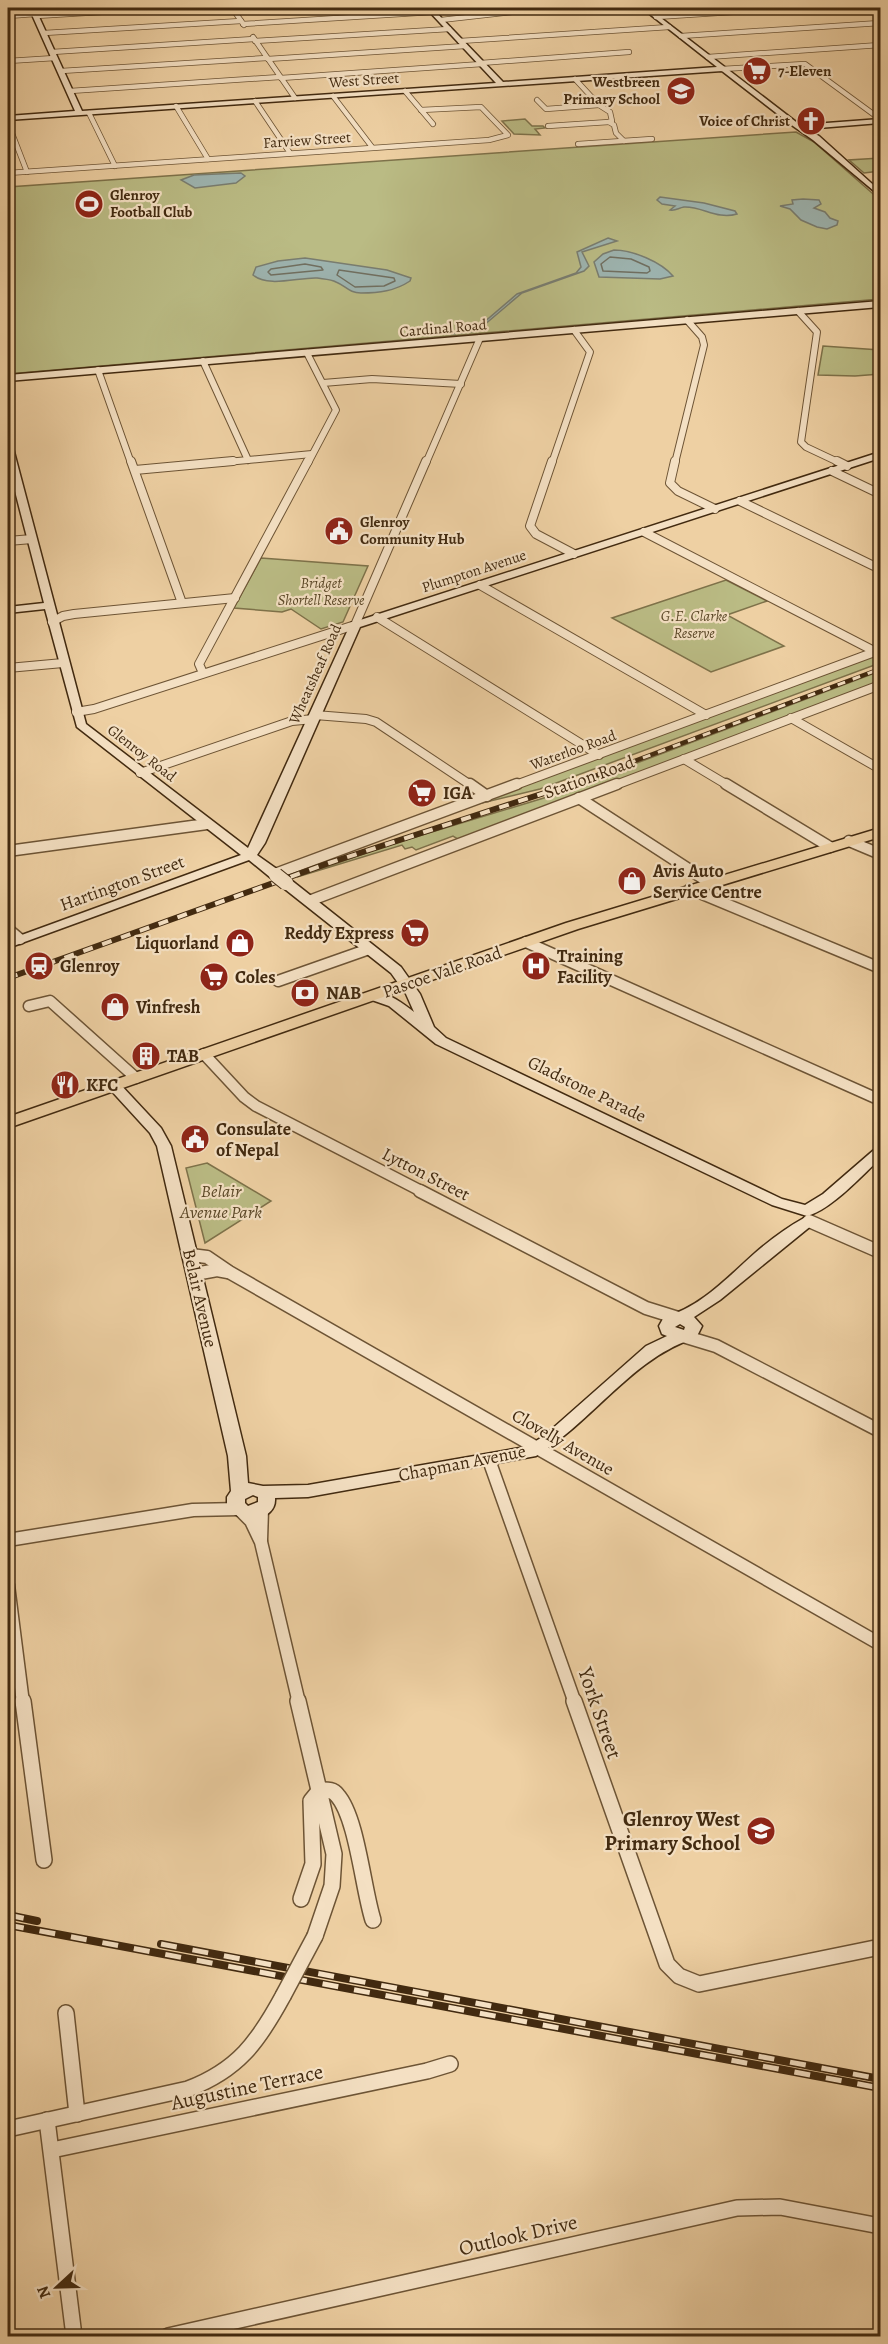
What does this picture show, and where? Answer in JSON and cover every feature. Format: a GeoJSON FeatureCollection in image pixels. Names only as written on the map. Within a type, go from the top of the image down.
{"type":"FeatureCollection","features":[{"type":"Feature","properties":{"kind":"main road","name":"Pascoe Vale Road"},"geometry":{"type":"LineString","coordinates":[[8,1123],[526,942],[880,832]]}},
{"type":"Feature","properties":{"kind":"street"},"geometry":{"type":"LineString","coordinates":[[8,16],[34,12],[168,8]]}},
{"type":"Feature","properties":{"kind":"street"},"geometry":{"type":"LineString","coordinates":[[232,8],[295,98]]}},
{"type":"Feature","properties":{"kind":"street"},"geometry":{"type":"LineString","coordinates":[[497,8],[502,13]]}},
{"type":"Feature","properties":{"kind":"street"},"geometry":{"type":"LineString","coordinates":[[441,20],[549,8]]}},
{"type":"Feature","properties":{"kind":"street"},"geometry":{"type":"LineString","coordinates":[[645,8],[798,127],[816,138],[879,191]]}},
{"type":"Feature","properties":{"kind":"street"},"geometry":{"type":"LineString","coordinates":[[656,17],[794,8]]}},
{"type":"Feature","properties":{"kind":"street"},"geometry":{"type":"LineString","coordinates":[[44,33],[431,10],[501,84]]}},
{"type":"Feature","properties":{"kind":"street"},"geometry":{"type":"LineString","coordinates":[[34,12],[79,113]]}},
{"type":"Feature","properties":{"kind":"street"},"geometry":{"type":"LineString","coordinates":[[681,36],[880,22]]}},
{"type":"Feature","properties":{"kind":"street"},"geometry":{"type":"LineString","coordinates":[[61,71],[267,58],[669,27]]}},
{"type":"Feature","properties":{"kind":"street"},"geometry":{"type":"LineString","coordinates":[[8,61],[53,55],[254,40],[449,29]]}},
{"type":"Feature","properties":{"kind":"street"},"geometry":{"type":"LineString","coordinates":[[708,57],[880,45]]}},
{"type":"Feature","properties":{"kind":"street"},"geometry":{"type":"LineString","coordinates":[[70,91],[629,52]]}},
{"type":"Feature","properties":{"kind":"street"},"geometry":{"type":"LineString","coordinates":[[722,69],[805,64],[880,120]]}},
{"type":"Feature","properties":{"kind":"street","name":"West Street"},"geometry":{"type":"LineString","coordinates":[[8,118],[722,69]]}},
{"type":"Feature","properties":{"kind":"street"},"geometry":{"type":"LineString","coordinates":[[575,79],[599,105],[610,113],[612,121],[609,122]]}},
{"type":"Feature","properties":{"kind":"street"},"geometry":{"type":"LineString","coordinates":[[405,91],[433,124]]}},
{"type":"Feature","properties":{"kind":"street"},"geometry":{"type":"LineString","coordinates":[[333,96],[372,147]]}},
{"type":"Feature","properties":{"kind":"street"},"geometry":{"type":"LineString","coordinates":[[537,100],[546,109],[599,105]]}},
{"type":"Feature","properties":{"kind":"street"},"geometry":{"type":"LineString","coordinates":[[255,101],[290,153]]}},
{"type":"Feature","properties":{"kind":"street"},"geometry":{"type":"LineString","coordinates":[[176,106],[208,159]]}},
{"type":"Feature","properties":{"kind":"street","name":"Farview Street"},"geometry":{"type":"LineString","coordinates":[[8,173],[498,139],[508,135],[481,107],[421,110]]}},
{"type":"Feature","properties":{"kind":"street"},"geometry":{"type":"LineString","coordinates":[[88,112],[115,166]]}},
{"type":"Feature","properties":{"kind":"street"},"geometry":{"type":"LineString","coordinates":[[798,127],[880,120]]}},
{"type":"Feature","properties":{"kind":"street"},"geometry":{"type":"LineString","coordinates":[[548,126],[609,122],[614,125],[616,133],[624,141]]}},
{"type":"Feature","properties":{"kind":"street"},"geometry":{"type":"LineString","coordinates":[[8,123],[27,172]]}},
{"type":"Feature","properties":{"kind":"street"},"geometry":{"type":"LineString","coordinates":[[578,144],[652,139]]}},
{"type":"Feature","properties":{"kind":"street","name":"Cardinal Road"},"geometry":{"type":"LineString","coordinates":[[8,378],[880,304]]}},
{"type":"Feature","properties":{"kind":"street"},"geometry":{"type":"LineString","coordinates":[[798,311],[817,332],[801,442],[806,447],[847,466]]}},
{"type":"Feature","properties":{"kind":"street"},"geometry":{"type":"LineString","coordinates":[[687,320],[702,337],[704,345],[670,483],[678,490],[715,509]]}},
{"type":"Feature","properties":{"kind":"street"},"geometry":{"type":"LineString","coordinates":[[574,330],[590,352],[530,526],[536,534],[574,554]]}},
{"type":"Feature","properties":{"kind":"street","name":"Wheatsheaf Road"},"geometry":{"type":"LineString","coordinates":[[249,856],[255,850],[263,833],[480,338]]}},
{"type":"Feature","properties":{"kind":"street"},"geometry":{"type":"LineString","coordinates":[[203,673],[198,666],[336,410],[307,353]]}},
{"type":"Feature","properties":{"kind":"street"},"geometry":{"type":"LineString","coordinates":[[203,361],[248,460]]}},
{"type":"Feature","properties":{"kind":"street"},"geometry":{"type":"LineString","coordinates":[[98,370],[182,603]]}},
{"type":"Feature","properties":{"kind":"street"},"geometry":{"type":"LineString","coordinates":[[323,382],[372,379],[461,384]]}},
{"type":"Feature","properties":{"kind":"street","name":"Glenroy Road"},"geometry":{"type":"LineString","coordinates":[[8,448],[76,712],[85,729],[309,901],[396,970],[408,984]]}},
{"type":"Feature","properties":{"kind":"street"},"geometry":{"type":"LineString","coordinates":[[135,470],[312,454]]}},
{"type":"Feature","properties":{"kind":"street","name":"Plumpton Avenue"},"geometry":{"type":"LineString","coordinates":[[76,712],[94,709],[880,455]]}},
{"type":"Feature","properties":{"kind":"street"},"geometry":{"type":"LineString","coordinates":[[832,471],[880,494]]}},
{"type":"Feature","properties":{"kind":"street"},"geometry":{"type":"LineString","coordinates":[[740,501],[880,569]]}},
{"type":"Feature","properties":{"kind":"street"},"geometry":{"type":"LineString","coordinates":[[644,532],[878,651]]}},
{"type":"Feature","properties":{"kind":"street"},"geometry":{"type":"LineString","coordinates":[[8,541],[32,539]]}},
{"type":"Feature","properties":{"kind":"street"},"geometry":{"type":"LineString","coordinates":[[480,585],[706,715]]}},
{"type":"Feature","properties":{"kind":"street"},"geometry":{"type":"LineString","coordinates":[[52,622],[63,616],[74,614],[235,597]]}},
{"type":"Feature","properties":{"kind":"street"},"geometry":{"type":"LineString","coordinates":[[8,610],[48,606]]}},
{"type":"Feature","properties":{"kind":"street"},"geometry":{"type":"LineString","coordinates":[[377,617],[599,755]]}},
{"type":"Feature","properties":{"kind":"street","name":"Waterloo Road"},"geometry":{"type":"LineString","coordinates":[[279,878],[487,796],[878,651]]}},
{"type":"Feature","properties":{"kind":"street"},"geometry":{"type":"LineString","coordinates":[[8,668],[63,663]]}},
{"type":"Feature","properties":{"kind":"street","name":"Station Road"},"geometry":{"type":"LineString","coordinates":[[309,901],[880,685]]}},
{"type":"Feature","properties":{"kind":"street"},"geometry":{"type":"LineString","coordinates":[[140,773],[292,721],[314,717],[366,719],[376,722],[487,796]]}},
{"type":"Feature","properties":{"kind":"street"},"geometry":{"type":"LineString","coordinates":[[791,718],[880,769]]}},
{"type":"Feature","properties":{"kind":"street"},"geometry":{"type":"LineString","coordinates":[[684,759],[830,847]]}},
{"type":"Feature","properties":{"kind":"street"},"geometry":{"type":"LineString","coordinates":[[579,798],[710,883]]}},
{"type":"Feature","properties":{"kind":"street"},"geometry":{"type":"LineString","coordinates":[[8,851],[207,824]]}},
{"type":"Feature","properties":{"kind":"street"},"geometry":{"type":"LineString","coordinates":[[227,839],[247,840],[263,833]]}},
{"type":"Feature","properties":{"kind":"street"},"geometry":{"type":"LineString","coordinates":[[849,842],[880,854]]}},
{"type":"Feature","properties":{"kind":"street","name":"Hartington Street"},"geometry":{"type":"LineString","coordinates":[[14,941],[249,856]]}},
{"type":"Feature","properties":{"kind":"street"},"geometry":{"type":"LineString","coordinates":[[690,890],[880,968]]}},
{"type":"Feature","properties":{"kind":"street"},"geometry":{"type":"LineString","coordinates":[[8,929],[14,941]]}},
{"type":"Feature","properties":{"kind":"street"},"geometry":{"type":"LineString","coordinates":[[526,942],[880,1100]]}},
{"type":"Feature","properties":{"kind":"street"},"geometry":{"type":"LineString","coordinates":[[278,981],[369,949]]}},
{"type":"Feature","properties":{"kind":"street"},"geometry":{"type":"LineString","coordinates":[[408,984],[431,1033]]}},
{"type":"Feature","properties":{"kind":"street","name":"Gladstone Parade"},"geometry":{"type":"LineString","coordinates":[[374,996],[394,1003],[441,1041],[880,1252]]}},
{"type":"Feature","properties":{"kind":"street"},"geometry":{"type":"LineString","coordinates":[[29,1006],[50,1000],[135,1078]]}},
{"type":"Feature","properties":{"kind":"street","name":"Lytton Street"},"geometry":{"type":"LineString","coordinates":[[204,1054],[244,1097],[256,1106],[880,1431]]}},
{"type":"Feature","properties":{"kind":"street","name":"Belair Avenue"},"geometry":{"type":"LineString","coordinates":[[114,1086],[161,1138],[191,1255],[237,1456],[240,1501]]}},
{"type":"Feature","properties":{"kind":"street","name":"Chapman Avenue"},"geometry":{"type":"LineString","coordinates":[[240,1501],[489,1460],[538,1448],[705,1306],[880,1152]]}},
{"type":"Feature","properties":{"kind":"street","name":"Clovelly Avenue"},"geometry":{"type":"LineString","coordinates":[[191,1255],[207,1257],[229,1272],[880,1644]]}},
{"type":"Feature","properties":{"kind":"street"},"geometry":{"type":"LineString","coordinates":[[195,1274],[217,1270],[229,1272]]}},
{"type":"Feature","properties":{"kind":"street","name":"Belair Avenue"},"geometry":{"type":"LineString","coordinates":[[237,1456],[250,1482],[263,1499]]}},
{"type":"Feature","properties":{"kind":"street","name":"York Street"},"geometry":{"type":"LineString","coordinates":[[489,1460],[667,1964],[679,1976],[699,1984],[880,1947]]}},
{"type":"Feature","properties":{"kind":"street"},"geometry":{"type":"LineString","coordinates":[[261,1542],[263,1499]]}},
{"type":"Feature","properties":{"kind":"street"},"geometry":{"type":"LineString","coordinates":[[8,1540],[240,1501],[261,1542],[320,1790]]}},
{"type":"Feature","properties":{"kind":"street"},"geometry":{"type":"LineString","coordinates":[[8,1585],[44,1860]]}},
{"type":"Feature","properties":{"kind":"street"},"geometry":{"type":"LineString","coordinates":[[301,1899],[313,1864],[314,1842],[309,1807],[320,1790]]}},
{"type":"Feature","properties":{"kind":"street"},"geometry":{"type":"LineString","coordinates":[[320,1790],[335,1792],[342,1802],[373,1920]]}},
{"type":"Feature","properties":{"kind":"street","name":"Augustine Terrace"},"geometry":{"type":"LineString","coordinates":[[8,2129],[188,2089],[217,2079],[253,2047],[264,2033],[315,1936],[331,1899],[336,1869],[320,1790]]}},
{"type":"Feature","properties":{"kind":"street"},"geometry":{"type":"LineString","coordinates":[[66,2013],[77,2114]]}},
{"type":"Feature","properties":{"kind":"street","name":"Augustine Terrace"},"geometry":{"type":"LineString","coordinates":[[52,2150],[427,2071],[450,2064]]}},
{"type":"Feature","properties":{"kind":"street"},"geometry":{"type":"LineString","coordinates":[[47,2120],[74,2337]]}},
{"type":"Feature","properties":{"kind":"street","name":"Outlook Drive"},"geometry":{"type":"LineString","coordinates":[[168,2337],[737,2208],[780,2207],[880,2226]]}},
{"type":"Feature","properties":{"kind":"green space"},"geometry":{"type":"Polygon","coordinates":[[[525,119],[532,126],[545,128],[535,129],[540,135],[514,134],[502,121],[525,119]]]}},
{"type":"Feature","properties":{"kind":"green space"},"geometry":{"type":"Polygon","coordinates":[[[796,132],[814,142],[880,200],[880,299],[8,374],[8,187],[796,132]]]}},
{"type":"Feature","properties":{"kind":"green space"},"geometry":{"type":"Polygon","coordinates":[[[880,158],[880,171],[864,173],[849,160],[880,158]]]}},
{"type":"Feature","properties":{"kind":"green space"},"geometry":{"type":"Polygon","coordinates":[[[823,346],[880,350],[880,374],[818,375],[823,346]]]}},
{"type":"Feature","properties":{"kind":"green space","name":"Bridget Shortell Reserve"},"geometry":{"type":"Polygon","coordinates":[[[261,558],[368,566],[343,622],[321,629],[291,609],[282,612],[234,608],[261,558]]]}},
{"type":"Feature","properties":{"kind":"green space","name":"G.E. Clarke Reserve"},"geometry":{"type":"Polygon","coordinates":[[[726,580],[767,601],[727,615],[784,646],[711,672],[612,618],[726,580]]]}},
{"type":"Feature","properties":{"kind":"green space"},"geometry":{"type":"Polygon","coordinates":[[[880,653],[880,663],[540,789],[465,807],[880,653]]]}},
{"type":"Feature","properties":{"kind":"green space"},"geometry":{"type":"Polygon","coordinates":[[[880,671],[880,682],[461,841],[453,836],[416,850],[412,847],[405,849],[402,845],[297,877],[389,845],[547,797],[880,671]]]}},
{"type":"Feature","properties":{"kind":"green space","name":"Belair Avenue Park"},"geometry":{"type":"Polygon","coordinates":[[[207,1163],[271,1201],[205,1243],[186,1168],[207,1163]]]}},
{"type":"Feature","properties":{"kind":"water"},"geometry":{"type":"Polygon","coordinates":[[[241,173],[245,176],[236,183],[195,188],[181,180],[194,175],[241,173]]]}},
{"type":"Feature","properties":{"kind":"water"},"geometry":{"type":"Polygon","coordinates":[[[660,197],[704,203],[735,211],[737,214],[716,214],[691,207],[670,210],[675,206],[662,204],[657,200],[660,197]]]}},
{"type":"Feature","properties":{"kind":"water"},"geometry":{"type":"Polygon","coordinates":[[[792,200],[819,200],[821,204],[814,208],[838,221],[837,225],[827,229],[817,227],[801,220],[790,209],[780,206],[793,204],[792,200]]]}},
{"type":"Feature","properties":{"kind":"water"},"geometry":{"type":"Polygon","coordinates":[[[608,238],[617,241],[582,252],[589,266],[584,271],[522,293],[477,331],[451,334],[476,329],[517,294],[576,273],[581,267],[577,252],[608,238]]]}},
{"type":"Feature","properties":{"kind":"water"},"geometry":{"type":"Polygon","coordinates":[[[614,250],[630,252],[646,258],[673,276],[660,279],[599,277],[594,262],[603,254],[614,250]]]}},
{"type":"Feature","properties":{"kind":"water"},"geometry":{"type":"Polygon","coordinates":[[[305,258],[387,270],[411,278],[410,281],[393,289],[361,293],[353,292],[327,279],[267,281],[253,275],[256,267],[278,261],[305,258]]]}},
{"type":"Feature","properties":{"kind":"railway"},"geometry":{"type":"LineString","coordinates":[[568,786],[880,669]]}},
{"type":"Feature","properties":{"kind":"railway"},"geometry":{"type":"LineString","coordinates":[[8,978],[329,863],[572,784]]}},
{"type":"Feature","properties":{"kind":"railway"},"geometry":{"type":"LineString","coordinates":[[8,1915],[37,1921]]}},
{"type":"Feature","properties":{"kind":"railway"},"geometry":{"type":"LineString","coordinates":[[8,1925],[880,2088]]}},
{"type":"Feature","properties":{"kind":"railway"},"geometry":{"type":"LineString","coordinates":[[161,1944],[880,2079]]}},
{"type":"Feature","properties":{"kind":"place","name":"7-Eleven"},"geometry":{"type":"Point","coordinates":[757,71]}},
{"type":"Feature","properties":{"kind":"place","name":"Westbreen Primary School"},"geometry":{"type":"Point","coordinates":[681,91]}},
{"type":"Feature","properties":{"kind":"place","name":"Voice of Christ"},"geometry":{"type":"Point","coordinates":[811,121]}},
{"type":"Feature","properties":{"kind":"place","name":"Glenroy Football Club"},"geometry":{"type":"Point","coordinates":[89,204]}},
{"type":"Feature","properties":{"kind":"place","name":"Glenroy Community Hub"},"geometry":{"type":"Point","coordinates":[339,531]}},
{"type":"Feature","properties":{"kind":"place","name":"IGA"},"geometry":{"type":"Point","coordinates":[422,793]}},
{"type":"Feature","properties":{"kind":"place","name":"Avis Auto Service Centre"},"geometry":{"type":"Point","coordinates":[632,881]}},
{"type":"Feature","properties":{"kind":"place","name":"Reddy Express"},"geometry":{"type":"Point","coordinates":[415,933]}},
{"type":"Feature","properties":{"kind":"place","name":"Liquorland"},"geometry":{"type":"Point","coordinates":[240,943]}},
{"type":"Feature","properties":{"kind":"place","name":"Glenroy"},"geometry":{"type":"Point","coordinates":[39,966]}},
{"type":"Feature","properties":{"kind":"place","name":"Training Facility"},"geometry":{"type":"Point","coordinates":[536,966]}},
{"type":"Feature","properties":{"kind":"place","name":"Coles"},"geometry":{"type":"Point","coordinates":[214,977]}},
{"type":"Feature","properties":{"kind":"place","name":"NAB"},"geometry":{"type":"Point","coordinates":[305,993]}},
{"type":"Feature","properties":{"kind":"place","name":"Vinfresh"},"geometry":{"type":"Point","coordinates":[115,1007]}},
{"type":"Feature","properties":{"kind":"place","name":"TAB"},"geometry":{"type":"Point","coordinates":[146,1056]}},
{"type":"Feature","properties":{"kind":"place","name":"KFC"},"geometry":{"type":"Point","coordinates":[65,1085]}},
{"type":"Feature","properties":{"kind":"place","name":"Consulate of Nepal"},"geometry":{"type":"Point","coordinates":[195,1139]}},
{"type":"Feature","properties":{"kind":"place","name":"Glenroy West Primary School"},"geometry":{"type":"Point","coordinates":[761,1831]}}]}
